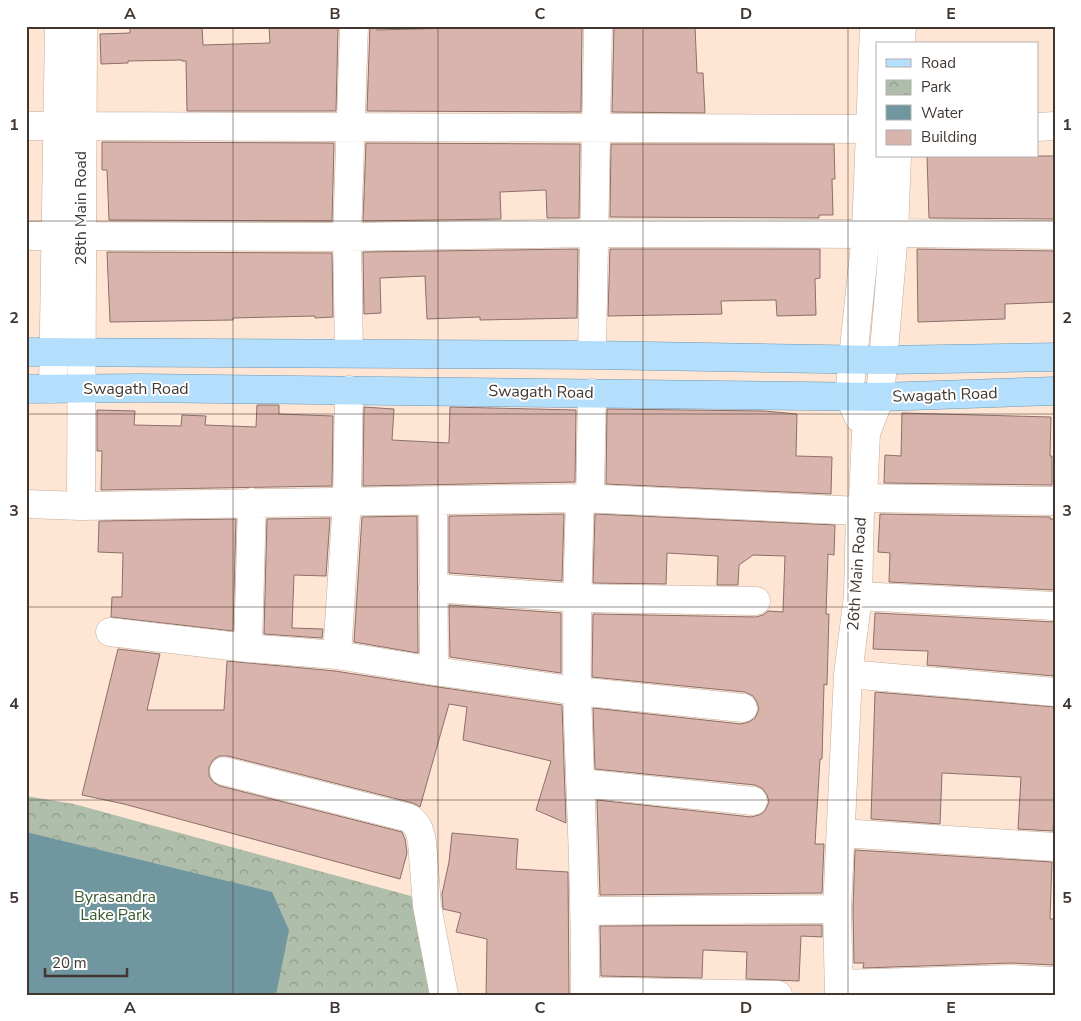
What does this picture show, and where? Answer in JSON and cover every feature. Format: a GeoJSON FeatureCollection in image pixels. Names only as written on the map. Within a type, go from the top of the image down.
{"type":"FeatureCollection","features":[{"type":"Feature","properties":{"kind":"main road"},"geometry":{"type":"LineString","coordinates":[[26,352],[592,355],[853,360],[1055,357]]}},
{"type":"Feature","properties":{"kind":"main road","name":"Swagath Road"},"geometry":{"type":"LineString","coordinates":[[40,389],[141,388],[880,397],[1055,391]]}},
{"type":"Feature","properties":{"kind":"street"},"geometry":{"type":"LineString","coordinates":[[40,389],[53,352],[54,236],[69,126],[59,26]]}},
{"type":"Feature","properties":{"kind":"street","name":"28th Main Road"},"geometry":{"type":"LineString","coordinates":[[81,506],[81,236],[69,126],[83,26]]}},
{"type":"Feature","properties":{"kind":"street"},"geometry":{"type":"LineString","coordinates":[[349,353],[347,237],[354,26]]}},
{"type":"Feature","properties":{"kind":"street"},"geometry":{"type":"LineString","coordinates":[[592,355],[598,26]]}},
{"type":"Feature","properties":{"kind":"street"},"geometry":{"type":"LineString","coordinates":[[866,433],[849,396],[866,234],[874,26]]}},
{"type":"Feature","properties":{"kind":"street"},"geometry":{"type":"LineString","coordinates":[[901,42],[902,26]]}},
{"type":"Feature","properties":{"kind":"street"},"geometry":{"type":"LineString","coordinates":[[26,126],[871,129]]}},
{"type":"Feature","properties":{"kind":"street"},"geometry":{"type":"LineString","coordinates":[[1038,126],[1055,126]]}},
{"type":"Feature","properties":{"kind":"street","name":"26th Main Road"},"geometry":{"type":"LineString","coordinates":[[839,989],[837,909],[848,674],[858,596],[866,433],[880,397],[894,234],[897,158]]}},
{"type":"Feature","properties":{"kind":"street"},"geometry":{"type":"LineString","coordinates":[[81,236],[347,237],[595,233],[866,234]]}},
{"type":"Feature","properties":{"kind":"street"},"geometry":{"type":"LineString","coordinates":[[894,234],[1055,235]]}},
{"type":"Feature","properties":{"kind":"street"},"geometry":{"type":"LineString","coordinates":[[26,236],[54,236]]}},
{"type":"Feature","properties":{"kind":"street"},"geometry":{"type":"LineString","coordinates":[[337,655],[347,500],[349,390]]}},
{"type":"Feature","properties":{"kind":"street"},"geometry":{"type":"LineString","coordinates":[[592,393],[577,598],[577,691],[585,911],[585,993],[778,995]]}},
{"type":"Feature","properties":{"kind":"street"},"geometry":{"type":"LineString","coordinates":[[26,504],[81,506],[347,500],[433,501],[585,498],[862,505],[1055,500]]}},
{"type":"Feature","properties":{"kind":"street"},"geometry":{"type":"LineString","coordinates":[[433,501],[434,672]]}},
{"type":"Feature","properties":{"kind":"street"},"geometry":{"type":"LineString","coordinates":[[248,648],[252,502]]}},
{"type":"Feature","properties":{"kind":"street"},"geometry":{"type":"LineString","coordinates":[[433,588],[577,598],[756,601]]}},
{"type":"Feature","properties":{"kind":"street"},"geometry":{"type":"LineString","coordinates":[[858,596],[1055,606]]}},
{"type":"Feature","properties":{"kind":"street"},"geometry":{"type":"LineString","coordinates":[[110,632],[248,648],[337,655],[434,672],[577,691],[743,708]]}},
{"type":"Feature","properties":{"kind":"street"},"geometry":{"type":"LineString","coordinates":[[848,674],[1055,692]]}},
{"type":"Feature","properties":{"kind":"street"},"geometry":{"type":"LineString","coordinates":[[224,771],[409,818],[416,822],[422,842],[427,906],[444,995]]}},
{"type":"Feature","properties":{"kind":"street"},"geometry":{"type":"LineString","coordinates":[[581,783],[752,801]]}},
{"type":"Feature","properties":{"kind":"street"},"geometry":{"type":"LineString","coordinates":[[841,833],[1055,847]]}},
{"type":"Feature","properties":{"kind":"street"},"geometry":{"type":"LineString","coordinates":[[585,911],[837,909]]}},
{"type":"Feature","properties":{"kind":"street"},"geometry":{"type":"LineString","coordinates":[[839,989],[1011,979],[1055,981]]}},
{"type":"Feature","properties":{"kind":"green space","name":"Byrasandra Lake Park"},"geometry":{"type":"Polygon","coordinates":[[[26,796],[74,804],[411,896],[452,995],[26,995],[26,796]]]}},
{"type":"Feature","properties":{"kind":"water"},"geometry":{"type":"Polygon","coordinates":[[[26,832],[272,892],[289,930],[276,995],[26,995],[26,832]]]}},
{"type":"Feature","properties":{"kind":"building"},"geometry":{"type":"Polygon","coordinates":[[[130,26],[202,26],[203,45],[270,43],[269,26],[338,27],[336,111],[187,111],[186,61],[128,61],[128,63],[101,64],[100,34],[130,33],[130,26]]]}},
{"type":"Feature","properties":{"kind":"building"},"geometry":{"type":"Polygon","coordinates":[[[370,26],[377,26],[377,30],[453,28],[453,26],[582,26],[581,112],[367,111],[370,26]]]}},
{"type":"Feature","properties":{"kind":"building"},"geometry":{"type":"Polygon","coordinates":[[[614,26],[695,26],[697,73],[703,73],[705,113],[612,112],[614,26]]]}},
{"type":"Feature","properties":{"kind":"building"},"geometry":{"type":"Polygon","coordinates":[[[102,142],[334,143],[332,221],[109,220],[107,170],[102,170],[102,142]]]}},
{"type":"Feature","properties":{"kind":"building"},"geometry":{"type":"Polygon","coordinates":[[[366,143],[580,144],[579,218],[547,218],[546,190],[500,192],[501,219],[363,221],[366,143]]]}},
{"type":"Feature","properties":{"kind":"building"},"geometry":{"type":"Polygon","coordinates":[[[611,144],[834,144],[835,179],[832,179],[833,215],[819,215],[819,218],[610,217],[611,144]]]}},
{"type":"Feature","properties":{"kind":"building"},"geometry":{"type":"Polygon","coordinates":[[[1038,156],[1055,156],[1055,219],[929,218],[927,158],[1038,158],[1038,156]]]}},
{"type":"Feature","properties":{"kind":"building"},"geometry":{"type":"Polygon","coordinates":[[[578,249],[577,318],[480,320],[480,317],[427,319],[425,276],[380,278],[381,313],[364,314],[363,252],[578,249]]]}},
{"type":"Feature","properties":{"kind":"building"},"geometry":{"type":"Polygon","coordinates":[[[610,249],[820,249],[820,278],[815,279],[816,315],[777,316],[776,300],[721,301],[722,314],[608,316],[610,249]]]}},
{"type":"Feature","properties":{"kind":"building"},"geometry":{"type":"Polygon","coordinates":[[[917,249],[1055,251],[1055,302],[1005,304],[1005,319],[918,322],[917,249]]]}},
{"type":"Feature","properties":{"kind":"building"},"geometry":{"type":"Polygon","coordinates":[[[107,252],[332,253],[333,317],[110,322],[107,252]]]}},
{"type":"Feature","properties":{"kind":"building"},"geometry":{"type":"Polygon","coordinates":[[[257,405],[279,405],[279,414],[333,416],[332,486],[101,490],[102,451],[97,451],[97,410],[135,411],[134,425],[181,426],[182,415],[206,416],[205,425],[256,427],[257,405]]]}},
{"type":"Feature","properties":{"kind":"building"},"geometry":{"type":"Polygon","coordinates":[[[364,407],[394,409],[392,440],[449,443],[450,407],[576,410],[575,482],[363,486],[364,407]]]}},
{"type":"Feature","properties":{"kind":"building"},"geometry":{"type":"Polygon","coordinates":[[[607,409],[764,411],[797,414],[796,456],[832,457],[831,494],[606,484],[607,409]]]}},
{"type":"Feature","properties":{"kind":"building"},"geometry":{"type":"Polygon","coordinates":[[[902,413],[1051,417],[1050,456],[1052,456],[1052,485],[884,483],[885,455],[901,456],[902,413]]]}},
{"type":"Feature","properties":{"kind":"building"},"geometry":{"type":"Polygon","coordinates":[[[564,514],[562,581],[449,573],[449,516],[564,514]]]}},
{"type":"Feature","properties":{"kind":"building"},"geometry":{"type":"Polygon","coordinates":[[[595,514],[835,525],[834,555],[828,554],[826,614],[829,614],[827,685],[824,684],[822,759],[820,759],[815,844],[824,844],[822,893],[600,895],[597,800],[751,817],[765,811],[769,802],[763,789],[755,785],[595,769],[593,708],[741,724],[755,718],[759,709],[753,696],[745,692],[592,677],[593,614],[756,617],[768,611],[783,612],[785,556],[753,555],[739,565],[738,585],[717,585],[718,556],[667,553],[666,584],[593,583],[595,514]]]}},
{"type":"Feature","properties":{"kind":"building"},"geometry":{"type":"Polygon","coordinates":[[[880,514],[1050,517],[1050,519],[1055,519],[1055,590],[889,582],[890,553],[878,552],[880,514]]]}},
{"type":"Feature","properties":{"kind":"building"},"geometry":{"type":"Polygon","coordinates":[[[417,516],[418,653],[354,642],[362,517],[417,516]]]}},
{"type":"Feature","properties":{"kind":"building"},"geometry":{"type":"Polygon","coordinates":[[[330,518],[326,576],[294,575],[292,628],[323,629],[322,638],[264,634],[267,519],[330,518]]]}},
{"type":"Feature","properties":{"kind":"building"},"geometry":{"type":"Polygon","coordinates":[[[236,519],[233,631],[111,617],[112,597],[122,597],[123,553],[98,552],[99,521],[236,519]]]}},
{"type":"Feature","properties":{"kind":"building"},"geometry":{"type":"Polygon","coordinates":[[[449,605],[561,613],[561,673],[450,657],[449,605]]]}},
{"type":"Feature","properties":{"kind":"building"},"geometry":{"type":"Polygon","coordinates":[[[875,613],[1055,622],[1055,676],[927,665],[928,651],[873,649],[875,613]]]}},
{"type":"Feature","properties":{"kind":"building"},"geometry":{"type":"Polygon","coordinates":[[[118,649],[160,654],[147,710],[224,710],[227,661],[335,671],[562,705],[566,823],[536,810],[551,761],[463,740],[467,707],[449,704],[420,807],[413,803],[228,756],[219,756],[213,760],[209,767],[209,776],[213,782],[220,786],[402,832],[407,853],[400,879],[124,804],[82,795],[118,649]]]}},
{"type":"Feature","properties":{"kind":"building"},"geometry":{"type":"Polygon","coordinates":[[[875,692],[1055,707],[1053,831],[1018,829],[1021,777],[942,773],[940,824],[871,819],[875,692]]]}},
{"type":"Feature","properties":{"kind":"building"},"geometry":{"type":"Polygon","coordinates":[[[452,833],[518,839],[516,869],[568,872],[569,995],[486,995],[487,939],[456,932],[461,913],[443,909],[442,894],[449,862],[452,833]]]}},
{"type":"Feature","properties":{"kind":"building"},"geometry":{"type":"Polygon","coordinates":[[[855,850],[1052,862],[1050,919],[1055,919],[1055,965],[1011,963],[863,968],[864,963],[854,963],[855,850]]]}},
{"type":"Feature","properties":{"kind":"building"},"geometry":{"type":"Polygon","coordinates":[[[822,925],[822,937],[801,936],[799,981],[746,979],[747,952],[703,950],[702,978],[601,976],[600,926],[822,925]]]}}]}
